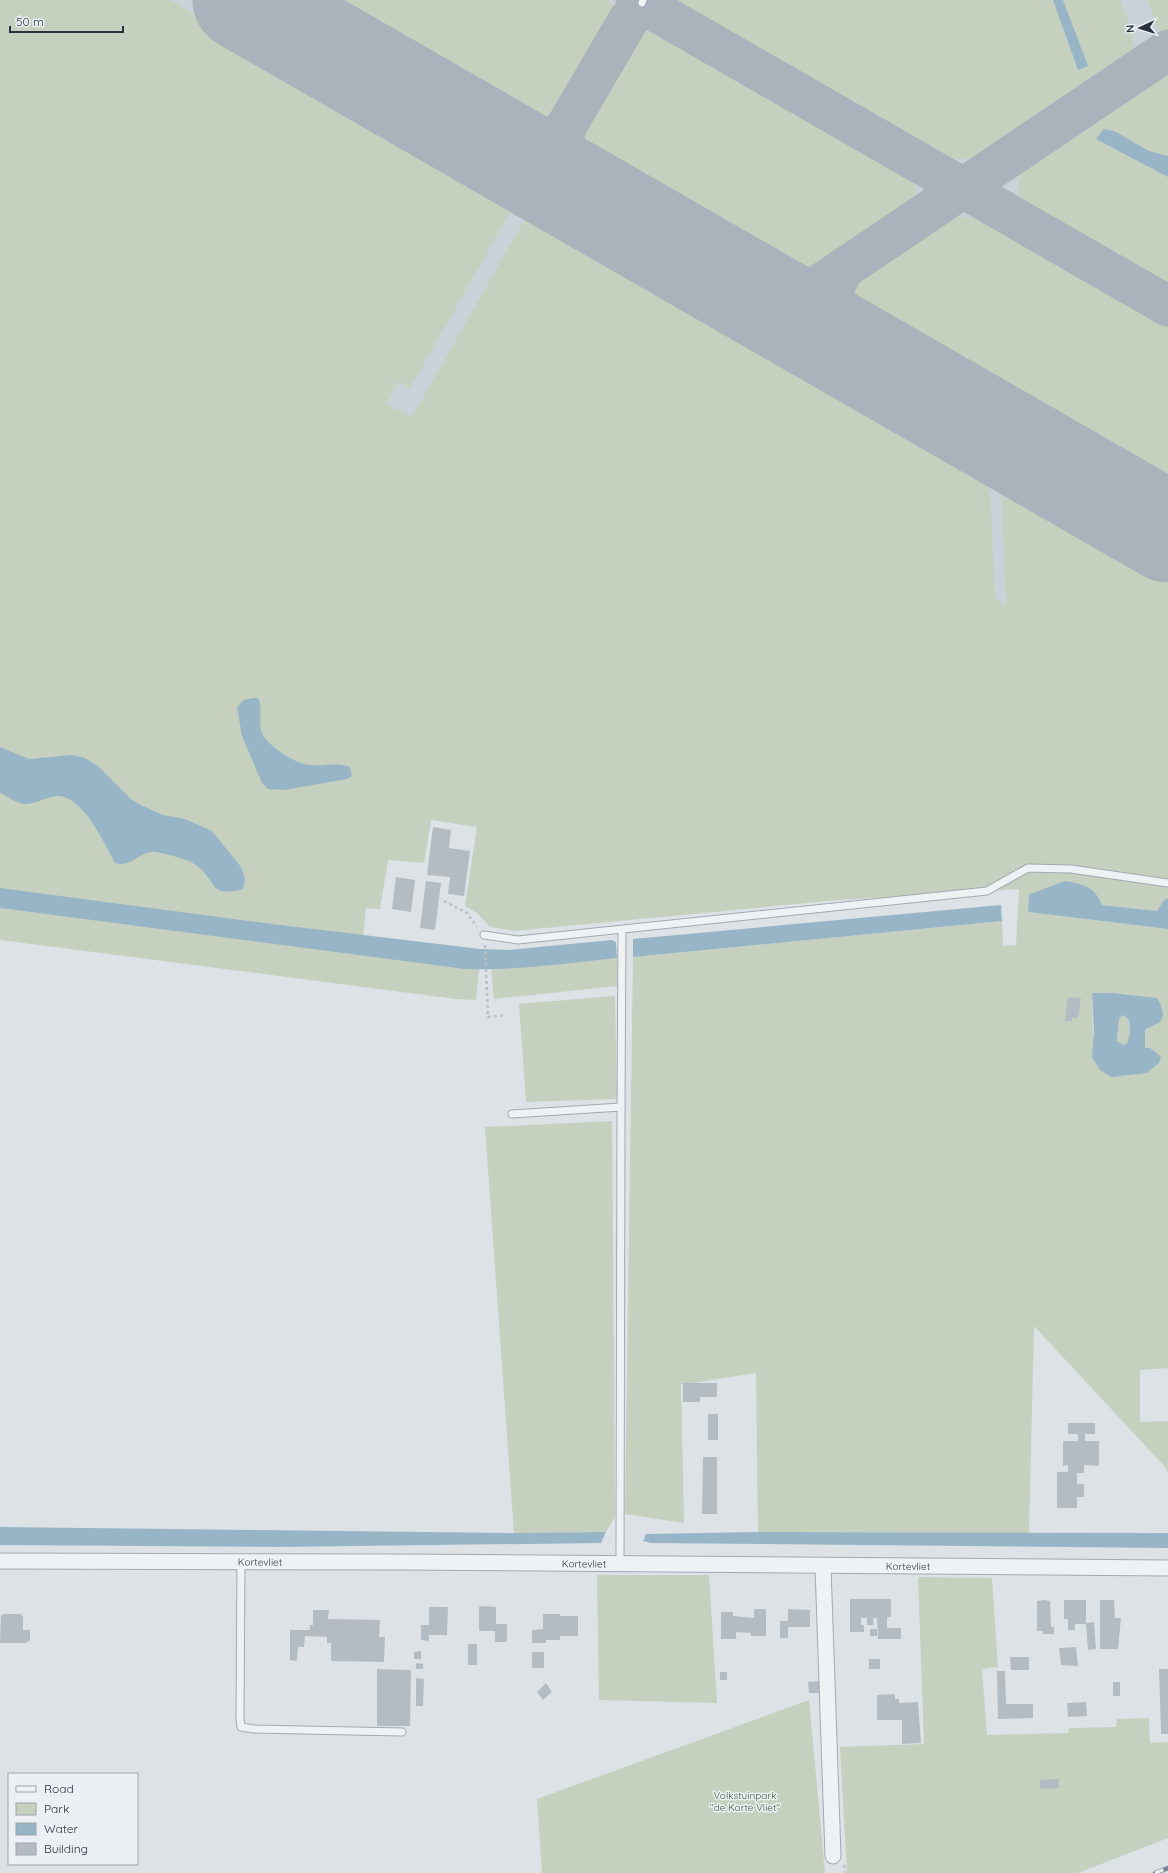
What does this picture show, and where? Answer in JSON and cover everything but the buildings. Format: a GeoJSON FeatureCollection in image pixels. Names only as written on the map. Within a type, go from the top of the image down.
{"type":"FeatureCollection","features":[{"type":"Feature","properties":{"kind":"street","name":"Kortevliet"},"geometry":{"type":"LineString","coordinates":[[0,1562],[241,1562],[1168,1568]]}},
{"type":"Feature","properties":{"kind":"street"},"geometry":{"type":"LineString","coordinates":[[823,1566],[833,1856]]}},
{"type":"Feature","properties":{"kind":"lane"},"geometry":{"type":"LineString","coordinates":[[484,935],[518,940],[987,891],[1028,868],[1071,869],[1168,883]]}},
{"type":"Feature","properties":{"kind":"lane"},"geometry":{"type":"LineString","coordinates":[[620,1564],[622,930]]}},
{"type":"Feature","properties":{"kind":"lane"},"geometry":{"type":"LineString","coordinates":[[512,1114],[621,1107]]}},
{"type":"Feature","properties":{"kind":"lane"},"geometry":{"type":"LineString","coordinates":[[241,1562],[240,1720],[242,1727],[254,1729],[402,1732]]}},
{"type":"Feature","properties":{"kind":"path"},"geometry":{"type":"LineString","coordinates":[[444,901],[467,913],[484,935],[488,1017],[506,1015]]}},
{"type":"Feature","properties":{"kind":"shaded area"},"geometry":{"type":"Polygon","coordinates":[[[0,0],[1168,0],[1168,698],[483,644],[0,0]]]}},
{"type":"Feature","properties":{"kind":"green space"},"geometry":{"type":"Polygon","coordinates":[[[0,0],[170,0],[518,198],[410,388],[398,381],[386,404],[412,417],[532,206],[989,470],[995,599],[1006,605],[1001,477],[1168,573],[1168,912],[1102,905],[1039,892],[1029,894],[1028,912],[1168,929],[1168,1368],[1140,1370],[1140,1422],[1168,1421],[1168,1473],[1166,1468],[1034,1326],[1029,1533],[758,1532],[756,1373],[681,1385],[684,1523],[625,1514],[633,957],[1002,921],[1003,946],[1016,945],[1019,889],[839,900],[514,931],[490,927],[477,913],[465,906],[477,827],[431,820],[424,863],[388,860],[380,909],[366,908],[363,936],[0,896],[0,0]],[[1092,993],[1093,1039],[1147,1073],[1159,1063],[1145,1048],[1145,1029],[1158,1024],[1157,998],[1113,993],[1092,993]]]}},
{"type":"Feature","properties":{"kind":"green space"},"geometry":{"type":"Polygon","coordinates":[[[320,0],[608,0],[616,8],[615,18],[559,119],[549,123],[531,124],[320,0]]]}},
{"type":"Feature","properties":{"kind":"green space"},"geometry":{"type":"Polygon","coordinates":[[[664,0],[1053,0],[1078,70],[1088,66],[1063,0],[1120,0],[1129,22],[1134,44],[1130,59],[987,155],[954,159],[937,156],[921,149],[665,3],[664,0]]]}},
{"type":"Feature","properties":{"kind":"green space"},"geometry":{"type":"Polygon","coordinates":[[[1148,0],[1168,0],[1168,31],[1158,30],[1148,0]]]}},
{"type":"Feature","properties":{"kind":"green space"},"geometry":{"type":"Polygon","coordinates":[[[642,25],[655,27],[907,172],[916,186],[915,199],[908,208],[821,268],[807,275],[791,274],[583,153],[578,144],[576,133],[636,28],[642,25]]]}},
{"type":"Feature","properties":{"kind":"green space"},"geometry":{"type":"Polygon","coordinates":[[[1168,66],[1168,156],[1149,151],[1108,129],[1096,139],[1168,177],[1168,290],[1030,211],[1024,203],[1018,188],[1021,175],[1036,154],[1168,66]]]}},
{"type":"Feature","properties":{"kind":"green space"},"geometry":{"type":"Polygon","coordinates":[[[957,217],[981,218],[1000,226],[1168,322],[1168,489],[887,328],[857,306],[853,294],[854,285],[859,276],[869,267],[938,222],[957,217]]]}},
{"type":"Feature","properties":{"kind":"green space"},"geometry":{"type":"Polygon","coordinates":[[[0,908],[479,969],[476,1000],[456,999],[0,940],[0,908]]]}},
{"type":"Feature","properties":{"kind":"green space"},"geometry":{"type":"Polygon","coordinates":[[[617,958],[617,986],[494,999],[491,970],[617,958]]]}},
{"type":"Feature","properties":{"kind":"green space"},"geometry":{"type":"Polygon","coordinates":[[[615,996],[617,1099],[526,1102],[519,1004],[615,996]]]}},
{"type":"Feature","properties":{"kind":"green space"},"geometry":{"type":"Polygon","coordinates":[[[1123,1015],[1129,1020],[1130,1033],[1127,1043],[1124,1045],[1117,1042],[1119,1019],[1123,1015]]]}},
{"type":"Feature","properties":{"kind":"green space"},"geometry":{"type":"Polygon","coordinates":[[[612,1121],[615,1517],[606,1532],[514,1533],[485,1127],[612,1121]]]}},
{"type":"Feature","properties":{"kind":"green space"},"geometry":{"type":"Polygon","coordinates":[[[597,1575],[709,1575],[717,1703],[599,1700],[597,1575]]]}},
{"type":"Feature","properties":{"kind":"green space"},"geometry":{"type":"Polygon","coordinates":[[[918,1577],[992,1578],[998,1667],[982,1669],[987,1735],[1068,1733],[1069,1728],[1116,1727],[1117,1719],[1149,1718],[1150,1743],[1168,1742],[1168,1838],[1078,1873],[847,1873],[840,1747],[924,1744],[918,1577]]]}},
{"type":"Feature","properties":{"kind":"green space","name":"Volkstuinpark \"de Korte Vliet\""},"geometry":{"type":"Polygon","coordinates":[[[809,1700],[825,1873],[542,1873],[537,1799],[809,1700]]]}},
{"type":"Feature","properties":{"kind":"water"},"geometry":{"type":"Polygon","coordinates":[[[1053,0],[1063,0],[1088,66],[1078,70],[1053,0]]]}},
{"type":"Feature","properties":{"kind":"water"},"geometry":{"type":"Polygon","coordinates":[[[1104,129],[1114,131],[1149,151],[1168,156],[1168,177],[1096,139],[1104,129]]]}},
{"type":"Feature","properties":{"kind":"water"},"geometry":{"type":"Polygon","coordinates":[[[258,698],[260,703],[260,723],[262,733],[273,746],[292,759],[305,764],[330,764],[350,767],[352,776],[347,779],[284,790],[268,789],[262,783],[242,736],[237,707],[244,700],[258,698]]]}},
{"type":"Feature","properties":{"kind":"water"},"geometry":{"type":"Polygon","coordinates":[[[0,747],[29,759],[72,755],[85,758],[98,766],[132,800],[163,815],[185,819],[212,831],[241,867],[245,879],[243,889],[225,892],[220,891],[195,864],[178,857],[155,852],[150,852],[127,863],[115,863],[92,823],[77,804],[68,799],[55,796],[33,803],[22,804],[0,793],[0,747]]]}},
{"type":"Feature","properties":{"kind":"water"},"geometry":{"type":"Polygon","coordinates":[[[1066,881],[1079,884],[1093,891],[1102,905],[1157,911],[1164,900],[1168,898],[1168,929],[1028,912],[1029,894],[1066,881]]]}},
{"type":"Feature","properties":{"kind":"water"},"geometry":{"type":"Polygon","coordinates":[[[0,888],[272,924],[480,949],[508,950],[612,940],[616,942],[617,958],[522,968],[465,969],[0,908],[0,888]]]}},
{"type":"Feature","properties":{"kind":"water"},"geometry":{"type":"Polygon","coordinates":[[[1001,905],[1002,921],[633,957],[633,939],[1001,905]]]}},
{"type":"Feature","properties":{"kind":"water"},"geometry":{"type":"Polygon","coordinates":[[[1092,993],[1113,993],[1157,998],[1161,1004],[1163,1016],[1160,1022],[1145,1030],[1145,1048],[1150,1048],[1161,1057],[1159,1063],[1147,1073],[1111,1077],[1100,1070],[1092,1057],[1094,1031],[1092,993]],[[1123,1015],[1119,1019],[1117,1041],[1124,1045],[1127,1043],[1130,1033],[1129,1020],[1123,1015]]]}},
{"type":"Feature","properties":{"kind":"water"},"geometry":{"type":"Polygon","coordinates":[[[0,1527],[514,1533],[606,1532],[601,1543],[277,1547],[0,1545],[0,1527]]]}},
{"type":"Feature","properties":{"kind":"water"},"geometry":{"type":"Polygon","coordinates":[[[758,1532],[1168,1533],[1168,1548],[651,1543],[643,1541],[646,1534],[758,1532]]]}},
{"type":"Feature","properties":{"kind":"taxiway"},"geometry":{"type":"LineString","coordinates":[[263,0],[270,11],[291,28]]}},
{"type":"Feature","properties":{"kind":"taxiway"},"geometry":{"type":"LineString","coordinates":[[636,0],[1168,306]]}},
{"type":"Feature","properties":{"kind":"taxiway"},"geometry":{"type":"LineString","coordinates":[[484,139],[508,147],[529,149],[539,147],[558,135],[567,125],[629,19]]}},
{"type":"Feature","properties":{"kind":"taxiway"},"geometry":{"type":"LineString","coordinates":[[750,292],[772,298],[793,297],[809,292],[1168,50]]}},
{"type":"Feature","properties":{"kind":"taxiway"},"geometry":{"type":"LineString","coordinates":[[567,125],[563,136],[562,147],[564,166],[573,183],[589,199]]}},
{"type":"Feature","properties":{"kind":"taxiway"},"geometry":{"type":"LineString","coordinates":[[846,267],[838,278],[832,302],[837,325],[851,346],[860,355]]}},
{"type":"Feature","properties":{"kind":"runway"},"geometry":{"type":"LineString","coordinates":[[243,0],[1168,532]]}},
{"type":"Feature","properties":{"kind":"railway"},"geometry":{"type":"LineString","coordinates":[[1155,1873],[1168,1868]]}}]}
